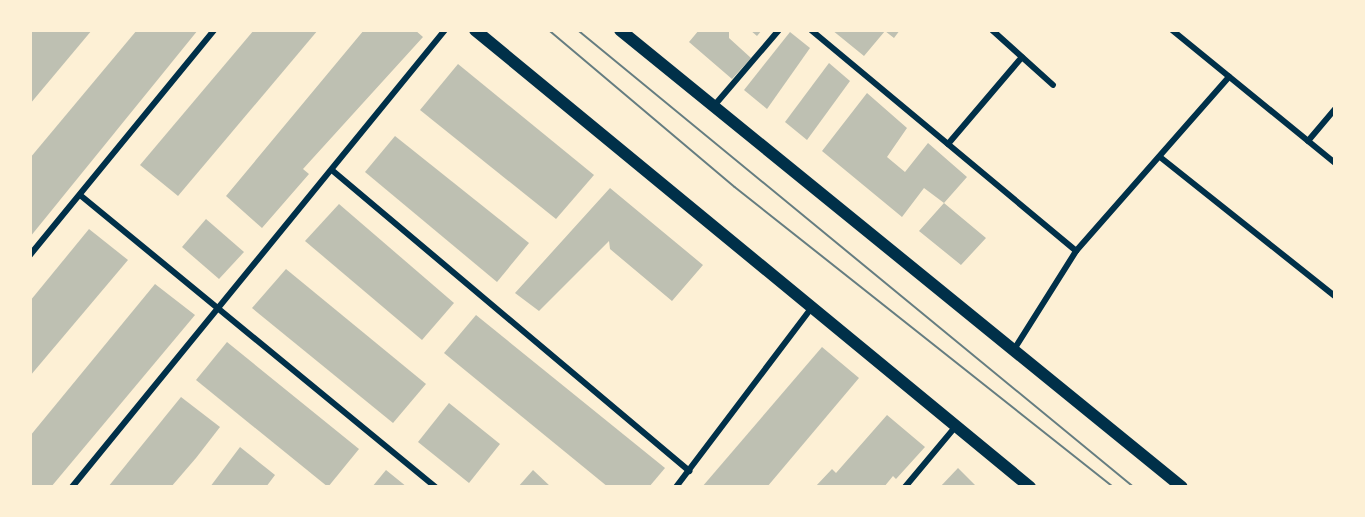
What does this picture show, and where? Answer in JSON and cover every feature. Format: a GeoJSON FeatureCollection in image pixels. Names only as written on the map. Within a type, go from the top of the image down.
{"type":"FeatureCollection","features":[{"type":"Feature","properties":{"kind":"main road"},"geometry":{"type":"LineString","coordinates":[[475,30],[1030,487]]}},
{"type":"Feature","properties":{"kind":"main road"},"geometry":{"type":"LineString","coordinates":[[620,30],[711,109],[1015,348],[1182,487]]}},
{"type":"Feature","properties":{"kind":"street"},"geometry":{"type":"LineString","coordinates":[[30,255],[214,30]]}},
{"type":"Feature","properties":{"kind":"street"},"geometry":{"type":"LineString","coordinates":[[72,487],[333,171],[445,30]]}},
{"type":"Feature","properties":{"kind":"street"},"geometry":{"type":"LineString","coordinates":[[711,109],[779,30]]}},
{"type":"Feature","properties":{"kind":"street"},"geometry":{"type":"LineString","coordinates":[[811,30],[1076,251]]}},
{"type":"Feature","properties":{"kind":"street"},"geometry":{"type":"LineString","coordinates":[[992,30],[1053,85]]}},
{"type":"Feature","properties":{"kind":"street"},"geometry":{"type":"LineString","coordinates":[[1172,30],[1335,163]]}},
{"type":"Feature","properties":{"kind":"street"},"geometry":{"type":"LineString","coordinates":[[948,144],[1022,57]]}},
{"type":"Feature","properties":{"kind":"street"},"geometry":{"type":"LineString","coordinates":[[1015,348],[1076,251],[1229,77]]}},
{"type":"Feature","properties":{"kind":"street"},"geometry":{"type":"LineString","coordinates":[[1308,141],[1335,109]]}},
{"type":"Feature","properties":{"kind":"street"},"geometry":{"type":"LineString","coordinates":[[1160,157],[1335,296]]}},
{"type":"Feature","properties":{"kind":"street"},"geometry":{"type":"LineString","coordinates":[[333,171],[689,471]]}},
{"type":"Feature","properties":{"kind":"street"},"geometry":{"type":"LineString","coordinates":[[80,195],[435,487]]}},
{"type":"Feature","properties":{"kind":"street"},"geometry":{"type":"LineString","coordinates":[[676,487],[812,307]]}},
{"type":"Feature","properties":{"kind":"street"},"geometry":{"type":"LineString","coordinates":[[905,487],[957,426]]}},
{"type":"Feature","properties":{"kind":"building"},"geometry":{"type":"Polygon","coordinates":[[[30,30],[92,30],[30,104],[30,30]]]}},
{"type":"Feature","properties":{"kind":"building"},"geometry":{"type":"Polygon","coordinates":[[[137,30],[198,30],[30,237],[30,158],[137,30]]]}},
{"type":"Feature","properties":{"kind":"building"},"geometry":{"type":"Polygon","coordinates":[[[254,30],[318,30],[178,196],[140,165],[254,30]]]}},
{"type":"Feature","properties":{"kind":"building"},"geometry":{"type":"Polygon","coordinates":[[[364,30],[415,30],[423,37],[303,169],[309,174],[262,228],[226,196],[364,30]]]}},
{"type":"Feature","properties":{"kind":"building"},"geometry":{"type":"Polygon","coordinates":[[[699,30],[729,30],[729,38],[751,58],[732,79],[689,42],[699,30]]]}},
{"type":"Feature","properties":{"kind":"building"},"geometry":{"type":"Polygon","coordinates":[[[750,30],[762,30],[757,36],[750,30]]]}},
{"type":"Feature","properties":{"kind":"building"},"geometry":{"type":"Polygon","coordinates":[[[832,30],[900,30],[894,38],[885,31],[864,56],[832,30]]]}},
{"type":"Feature","properties":{"kind":"building"},"geometry":{"type":"Polygon","coordinates":[[[790,32],[810,48],[767,109],[744,90],[790,32]]]}},
{"type":"Feature","properties":{"kind":"building"},"geometry":{"type":"Polygon","coordinates":[[[829,63],[850,81],[807,140],[785,122],[829,63]]]}},
{"type":"Feature","properties":{"kind":"building"},"geometry":{"type":"Polygon","coordinates":[[[458,64],[594,175],[556,219],[420,110],[458,64]]]}},
{"type":"Feature","properties":{"kind":"building"},"geometry":{"type":"Polygon","coordinates":[[[867,93],[907,128],[887,157],[905,172],[928,143],[967,177],[944,203],[924,188],[902,217],[822,151],[867,93]]]}},
{"type":"Feature","properties":{"kind":"building"},"geometry":{"type":"Polygon","coordinates":[[[395,136],[529,243],[497,282],[365,172],[395,136]]]}},
{"type":"Feature","properties":{"kind":"building"},"geometry":{"type":"Polygon","coordinates":[[[610,188],[703,265],[672,301],[610,249],[609,241],[539,311],[515,293],[610,188]]]}},
{"type":"Feature","properties":{"kind":"building"},"geometry":{"type":"Polygon","coordinates":[[[944,203],[986,238],[961,265],[919,231],[944,203]]]}},
{"type":"Feature","properties":{"kind":"building"},"geometry":{"type":"Polygon","coordinates":[[[339,204],[454,303],[422,340],[305,241],[339,204]]]}},
{"type":"Feature","properties":{"kind":"building"},"geometry":{"type":"Polygon","coordinates":[[[206,219],[244,252],[219,279],[182,247],[206,219]]]}},
{"type":"Feature","properties":{"kind":"building"},"geometry":{"type":"Polygon","coordinates":[[[89,229],[128,260],[30,376],[30,301],[89,229]]]}},
{"type":"Feature","properties":{"kind":"building"},"geometry":{"type":"Polygon","coordinates":[[[286,269],[426,384],[393,423],[252,308],[286,269]]]}},
{"type":"Feature","properties":{"kind":"building"},"geometry":{"type":"Polygon","coordinates":[[[155,284],[195,315],[51,487],[30,487],[30,436],[155,284]]]}},
{"type":"Feature","properties":{"kind":"building"},"geometry":{"type":"Polygon","coordinates":[[[476,315],[665,468],[649,487],[608,487],[444,353],[476,315]]]}},
{"type":"Feature","properties":{"kind":"building"},"geometry":{"type":"Polygon","coordinates":[[[227,342],[359,449],[328,487],[196,380],[227,342]]]}},
{"type":"Feature","properties":{"kind":"building"},"geometry":{"type":"Polygon","coordinates":[[[822,347],[859,378],[767,487],[702,487],[822,347]]]}},
{"type":"Feature","properties":{"kind":"building"},"geometry":{"type":"Polygon","coordinates":[[[181,397],[220,427],[196,458],[171,487],[108,487],[181,397]]]}},
{"type":"Feature","properties":{"kind":"building"},"geometry":{"type":"Polygon","coordinates":[[[449,403],[500,444],[469,483],[418,442],[449,403]]]}},
{"type":"Feature","properties":{"kind":"building"},"geometry":{"type":"Polygon","coordinates":[[[887,415],[925,447],[896,479],[893,476],[884,487],[815,487],[832,469],[836,473],[887,415]]]}},
{"type":"Feature","properties":{"kind":"building"},"geometry":{"type":"Polygon","coordinates":[[[240,447],[275,475],[266,487],[210,487],[240,447]]]}},
{"type":"Feature","properties":{"kind":"building"},"geometry":{"type":"Polygon","coordinates":[[[958,468],[977,487],[940,487],[958,468]]]}},
{"type":"Feature","properties":{"kind":"building"},"geometry":{"type":"Polygon","coordinates":[[[386,470],[407,487],[372,487],[386,470]]]}},
{"type":"Feature","properties":{"kind":"building"},"geometry":{"type":"Polygon","coordinates":[[[533,470],[551,487],[518,487],[533,470]]]}},
{"type":"Feature","properties":{"kind":"tram line"},"geometry":{"type":"LineString","coordinates":[[549,30],[735,187],[1114,487]]}},
{"type":"Feature","properties":{"kind":"tram line"},"geometry":{"type":"LineString","coordinates":[[578,30],[1134,487]]}}]}
